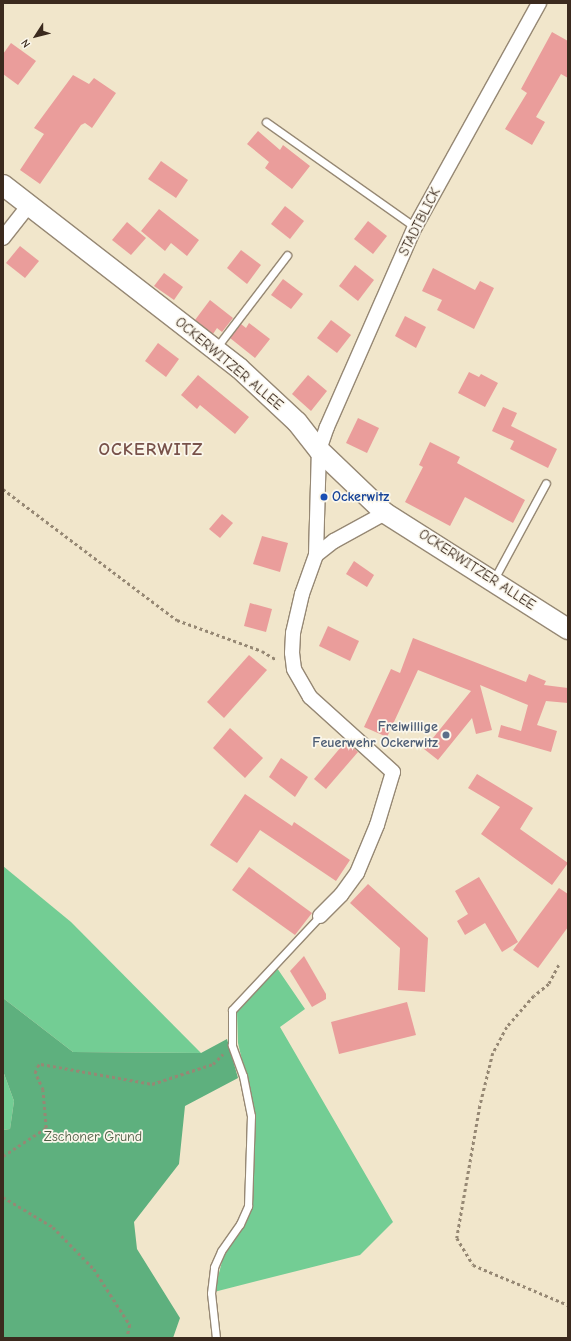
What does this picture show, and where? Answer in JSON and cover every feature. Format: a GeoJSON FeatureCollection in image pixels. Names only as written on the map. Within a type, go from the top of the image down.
{"type":"FeatureCollection","features":[{"type":"Feature","properties":{"kind":"street","name":"STADTBLICK"},"geometry":{"type":"LineString","coordinates":[[316,555],[319,450],[327,427],[415,227],[539,3]]}},
{"type":"Feature","properties":{"kind":"street","name":"OCKERWITZER ALLEE"},"geometry":{"type":"LineString","coordinates":[[3,185],[214,349],[297,422],[319,450],[385,514],[568,629]]}},
{"type":"Feature","properties":{"kind":"street"},"geometry":{"type":"LineString","coordinates":[[3,238],[29,205]]}},
{"type":"Feature","properties":{"kind":"street"},"geometry":{"type":"LineString","coordinates":[[320,916],[341,895],[357,873],[377,825],[392,772],[310,697],[294,669],[292,653],[293,633],[302,594],[316,555],[334,541],[385,514]]}},
{"type":"Feature","properties":{"kind":"lane"},"geometry":{"type":"LineString","coordinates":[[266,122],[415,227]]}},
{"type":"Feature","properties":{"kind":"lane"},"geometry":{"type":"LineString","coordinates":[[214,349],[287,255]]}},
{"type":"Feature","properties":{"kind":"lane"},"geometry":{"type":"LineString","coordinates":[[493,581],[546,483]]}},
{"type":"Feature","properties":{"kind":"lane"},"geometry":{"type":"LineString","coordinates":[[216,1338],[211,1293],[214,1267],[221,1251],[240,1224],[248,1206],[251,1116],[243,1076],[232,1045],[232,1010],[320,916]]}},
{"type":"Feature","properties":{"kind":"path"},"geometry":{"type":"LineString","coordinates":[[3,489],[177,620],[262,651],[294,669]]}},
{"type":"Feature","properties":{"kind":"path"},"geometry":{"type":"LineString","coordinates":[[559,966],[549,984],[534,996],[507,1027],[493,1053],[480,1106],[457,1238],[473,1266],[568,1305]]}},
{"type":"Feature","properties":{"kind":"path"},"geometry":{"type":"LineString","coordinates":[[3,1156],[46,1128],[43,1090],[35,1074],[37,1066],[41,1064],[152,1084],[213,1064],[232,1045]]}},
{"type":"Feature","properties":{"kind":"path"},"geometry":{"type":"LineString","coordinates":[[3,1197],[53,1227],[94,1269],[130,1325],[127,1338]]}},
{"type":"Feature","properties":{"kind":"green space"},"geometry":{"type":"Polygon","coordinates":[[[3,866],[71,922],[201,1053],[73,1052],[3,998],[3,866]]]}},
{"type":"Feature","properties":{"kind":"green space"},"geometry":{"type":"Polygon","coordinates":[[[277,968],[305,1009],[280,1027],[393,1222],[360,1255],[214,1292],[224,1254],[252,1209],[255,1115],[238,1043],[237,1012],[277,968]]]}},
{"type":"Feature","properties":{"kind":"green space","name":"Zschoner Grund"},"geometry":{"type":"Polygon","coordinates":[[[3,998],[73,1052],[201,1053],[227,1039],[238,1078],[185,1106],[179,1164],[134,1222],[137,1249],[180,1318],[173,1338],[3,1338],[3,1130],[10,1129],[14,1101],[3,1071],[3,998]]]}},
{"type":"Feature","properties":{"kind":"green space"},"geometry":{"type":"Polygon","coordinates":[[[3,1071],[14,1101],[10,1129],[3,1130],[3,1071]]]}},
{"type":"Feature","properties":{"kind":"building"},"geometry":{"type":"Polygon","coordinates":[[[552,32],[568,41],[568,78],[561,74],[536,117],[545,122],[532,145],[505,129],[527,93],[521,89],[552,32]]]}},
{"type":"Feature","properties":{"kind":"building"},"geometry":{"type":"Polygon","coordinates":[[[11,43],[36,61],[18,85],[3,74],[3,54],[11,43]]]}},
{"type":"Feature","properties":{"kind":"building"},"geometry":{"type":"Polygon","coordinates":[[[73,75],[89,84],[94,78],[116,93],[92,128],[85,123],[81,125],[40,184],[20,170],[44,134],[34,128],[73,75]]]}},
{"type":"Feature","properties":{"kind":"building"},"geometry":{"type":"Polygon","coordinates":[[[258,131],[280,150],[283,145],[310,166],[292,189],[265,168],[269,162],[247,144],[258,131]]]}},
{"type":"Feature","properties":{"kind":"building"},"geometry":{"type":"Polygon","coordinates":[[[161,161],[188,180],[176,198],[148,179],[161,161]]]}},
{"type":"Feature","properties":{"kind":"building"},"geometry":{"type":"Polygon","coordinates":[[[285,206],[304,221],[290,239],[271,224],[285,206]]]}},
{"type":"Feature","properties":{"kind":"building"},"geometry":{"type":"Polygon","coordinates":[[[159,209],[199,240],[187,256],[171,243],[165,251],[141,231],[159,209]]]}},
{"type":"Feature","properties":{"kind":"building"},"geometry":{"type":"Polygon","coordinates":[[[368,221],[387,236],[373,254],[354,239],[368,221]]]}},
{"type":"Feature","properties":{"kind":"building"},"geometry":{"type":"Polygon","coordinates":[[[127,222],[146,238],[131,255],[112,240],[127,222]]]}},
{"type":"Feature","properties":{"kind":"building"},"geometry":{"type":"Polygon","coordinates":[[[20,246],[39,261],[25,278],[6,263],[20,246]]]}},
{"type":"Feature","properties":{"kind":"building"},"geometry":{"type":"Polygon","coordinates":[[[241,250],[261,265],[247,284],[227,268],[241,250]]]}},
{"type":"Feature","properties":{"kind":"building"},"geometry":{"type":"Polygon","coordinates":[[[355,265],[374,280],[358,301],[339,286],[355,265]]]}},
{"type":"Feature","properties":{"kind":"building"},"geometry":{"type":"Polygon","coordinates":[[[433,268],[475,290],[480,281],[494,288],[474,329],[437,310],[442,300],[422,291],[433,268]]]}},
{"type":"Feature","properties":{"kind":"building"},"geometry":{"type":"Polygon","coordinates":[[[164,273],[183,287],[174,300],[154,286],[164,273]]]}},
{"type":"Feature","properties":{"kind":"building"},"geometry":{"type":"Polygon","coordinates":[[[283,279],[303,294],[291,309],[271,295],[283,279]]]}},
{"type":"Feature","properties":{"kind":"building"},"geometry":{"type":"Polygon","coordinates":[[[210,300],[233,318],[222,332],[217,328],[213,334],[195,320],[210,300]]]}},
{"type":"Feature","properties":{"kind":"building"},"geometry":{"type":"Polygon","coordinates":[[[405,316],[426,327],[416,348],[395,336],[405,316]]]}},
{"type":"Feature","properties":{"kind":"building"},"geometry":{"type":"Polygon","coordinates":[[[331,320],[351,335],[337,353],[317,338],[331,320]]]}},
{"type":"Feature","properties":{"kind":"building"},"geometry":{"type":"Polygon","coordinates":[[[249,323],[270,339],[255,358],[230,338],[241,324],[246,328],[249,323]]]}},
{"type":"Feature","properties":{"kind":"building"},"geometry":{"type":"Polygon","coordinates":[[[158,343],[179,359],[166,377],[145,361],[158,343]]]}},
{"type":"Feature","properties":{"kind":"building"},"geometry":{"type":"Polygon","coordinates":[[[469,372],[479,377],[481,374],[498,383],[485,407],[458,393],[469,372]]]}},
{"type":"Feature","properties":{"kind":"building"},"geometry":{"type":"Polygon","coordinates":[[[198,375],[249,417],[235,434],[200,405],[197,409],[181,395],[198,375]]]}},
{"type":"Feature","properties":{"kind":"building"},"geometry":{"type":"Polygon","coordinates":[[[308,375],[327,391],[311,411],[292,394],[308,375]]]}},
{"type":"Feature","properties":{"kind":"building"},"geometry":{"type":"Polygon","coordinates":[[[503,407],[517,413],[511,426],[557,449],[548,468],[510,449],[514,441],[492,431],[503,407]]]}},
{"type":"Feature","properties":{"kind":"building"},"geometry":{"type":"Polygon","coordinates":[[[358,418],[379,428],[367,453],[346,443],[358,418]]]}},
{"type":"Feature","properties":{"kind":"building"},"geometry":{"type":"Polygon","coordinates":[[[430,442],[460,457],[457,463],[525,500],[513,523],[465,497],[450,526],[405,502],[423,467],[419,465],[430,442]]]}},
{"type":"Feature","properties":{"kind":"building"},"geometry":{"type":"Polygon","coordinates":[[[222,514],[233,523],[220,538],[209,529],[222,514]]]}},
{"type":"Feature","properties":{"kind":"building"},"geometry":{"type":"Polygon","coordinates":[[[262,536],[288,543],[280,572],[253,564],[262,536]]]}},
{"type":"Feature","properties":{"kind":"building"},"geometry":{"type":"Polygon","coordinates":[[[354,561],[374,575],[367,587],[346,574],[354,561]]]}},
{"type":"Feature","properties":{"kind":"building"},"geometry":{"type":"Polygon","coordinates":[[[250,603],[272,609],[266,632],[244,626],[250,603]]]}},
{"type":"Feature","properties":{"kind":"building"},"geometry":{"type":"Polygon","coordinates":[[[328,626],[359,641],[350,661],[319,646],[328,626]]]}},
{"type":"Feature","properties":{"kind":"building"},"geometry":{"type":"Polygon","coordinates":[[[413,638],[526,682],[529,674],[546,681],[544,685],[568,688],[568,703],[546,701],[537,725],[557,731],[551,752],[498,737],[501,725],[521,731],[528,705],[480,685],[492,730],[476,734],[472,718],[438,760],[424,749],[471,691],[418,670],[387,737],[364,727],[391,669],[400,673],[413,638]]]}},
{"type":"Feature","properties":{"kind":"building"},"geometry":{"type":"Polygon","coordinates":[[[249,655],[267,670],[224,718],[207,702],[249,655]]]}},
{"type":"Feature","properties":{"kind":"building"},"geometry":{"type":"Polygon","coordinates":[[[230,728],[263,758],[245,778],[213,748],[230,728]]]}},
{"type":"Feature","properties":{"kind":"building"},"geometry":{"type":"Polygon","coordinates":[[[346,741],[358,752],[326,789],[314,779],[346,741]]]}},
{"type":"Feature","properties":{"kind":"building"},"geometry":{"type":"Polygon","coordinates":[[[281,758],[308,777],[295,797],[269,777],[281,758]]]}},
{"type":"Feature","properties":{"kind":"building"},"geometry":{"type":"Polygon","coordinates":[[[477,774],[533,808],[520,829],[568,863],[552,885],[481,834],[500,807],[468,788],[477,774]]]}},
{"type":"Feature","properties":{"kind":"building"},"geometry":{"type":"Polygon","coordinates":[[[245,794],[292,826],[294,822],[350,860],[336,881],[260,830],[237,863],[210,845],[245,794]]]}},
{"type":"Feature","properties":{"kind":"building"},"geometry":{"type":"Polygon","coordinates":[[[249,867],[312,913],[295,935],[232,890],[249,867]]]}},
{"type":"Feature","properties":{"kind":"building"},"geometry":{"type":"Polygon","coordinates":[[[479,877],[518,942],[502,952],[485,923],[465,935],[457,921],[468,914],[455,891],[479,877]]]}},
{"type":"Feature","properties":{"kind":"building"},"geometry":{"type":"Polygon","coordinates":[[[368,884],[428,938],[425,992],[398,990],[400,948],[350,903],[368,884]]]}},
{"type":"Feature","properties":{"kind":"building"},"geometry":{"type":"Polygon","coordinates":[[[559,888],[568,894],[568,927],[538,968],[513,950],[559,888]]]}},
{"type":"Feature","properties":{"kind":"building"},"geometry":{"type":"Polygon","coordinates":[[[304,956],[326,994],[326,999],[312,1007],[290,971],[304,956]]]}},
{"type":"Feature","properties":{"kind":"building"},"geometry":{"type":"Polygon","coordinates":[[[407,1002],[416,1035],[339,1054],[331,1022],[407,1002]]]}},
{"type":"Feature","properties":{"kind":"place","name":"Ockerwitz"},"geometry":{"type":"Point","coordinates":[324,497]}},
{"type":"Feature","properties":{"kind":"place","name":"Freiwillige Feuerwehr Ockerwitz"},"geometry":{"type":"Point","coordinates":[446,735]}},
{"type":"Feature","properties":{"kind":"district","name":"OCKERWITZ"},"geometry":{"type":"Point","coordinates":[151,450]}}]}
